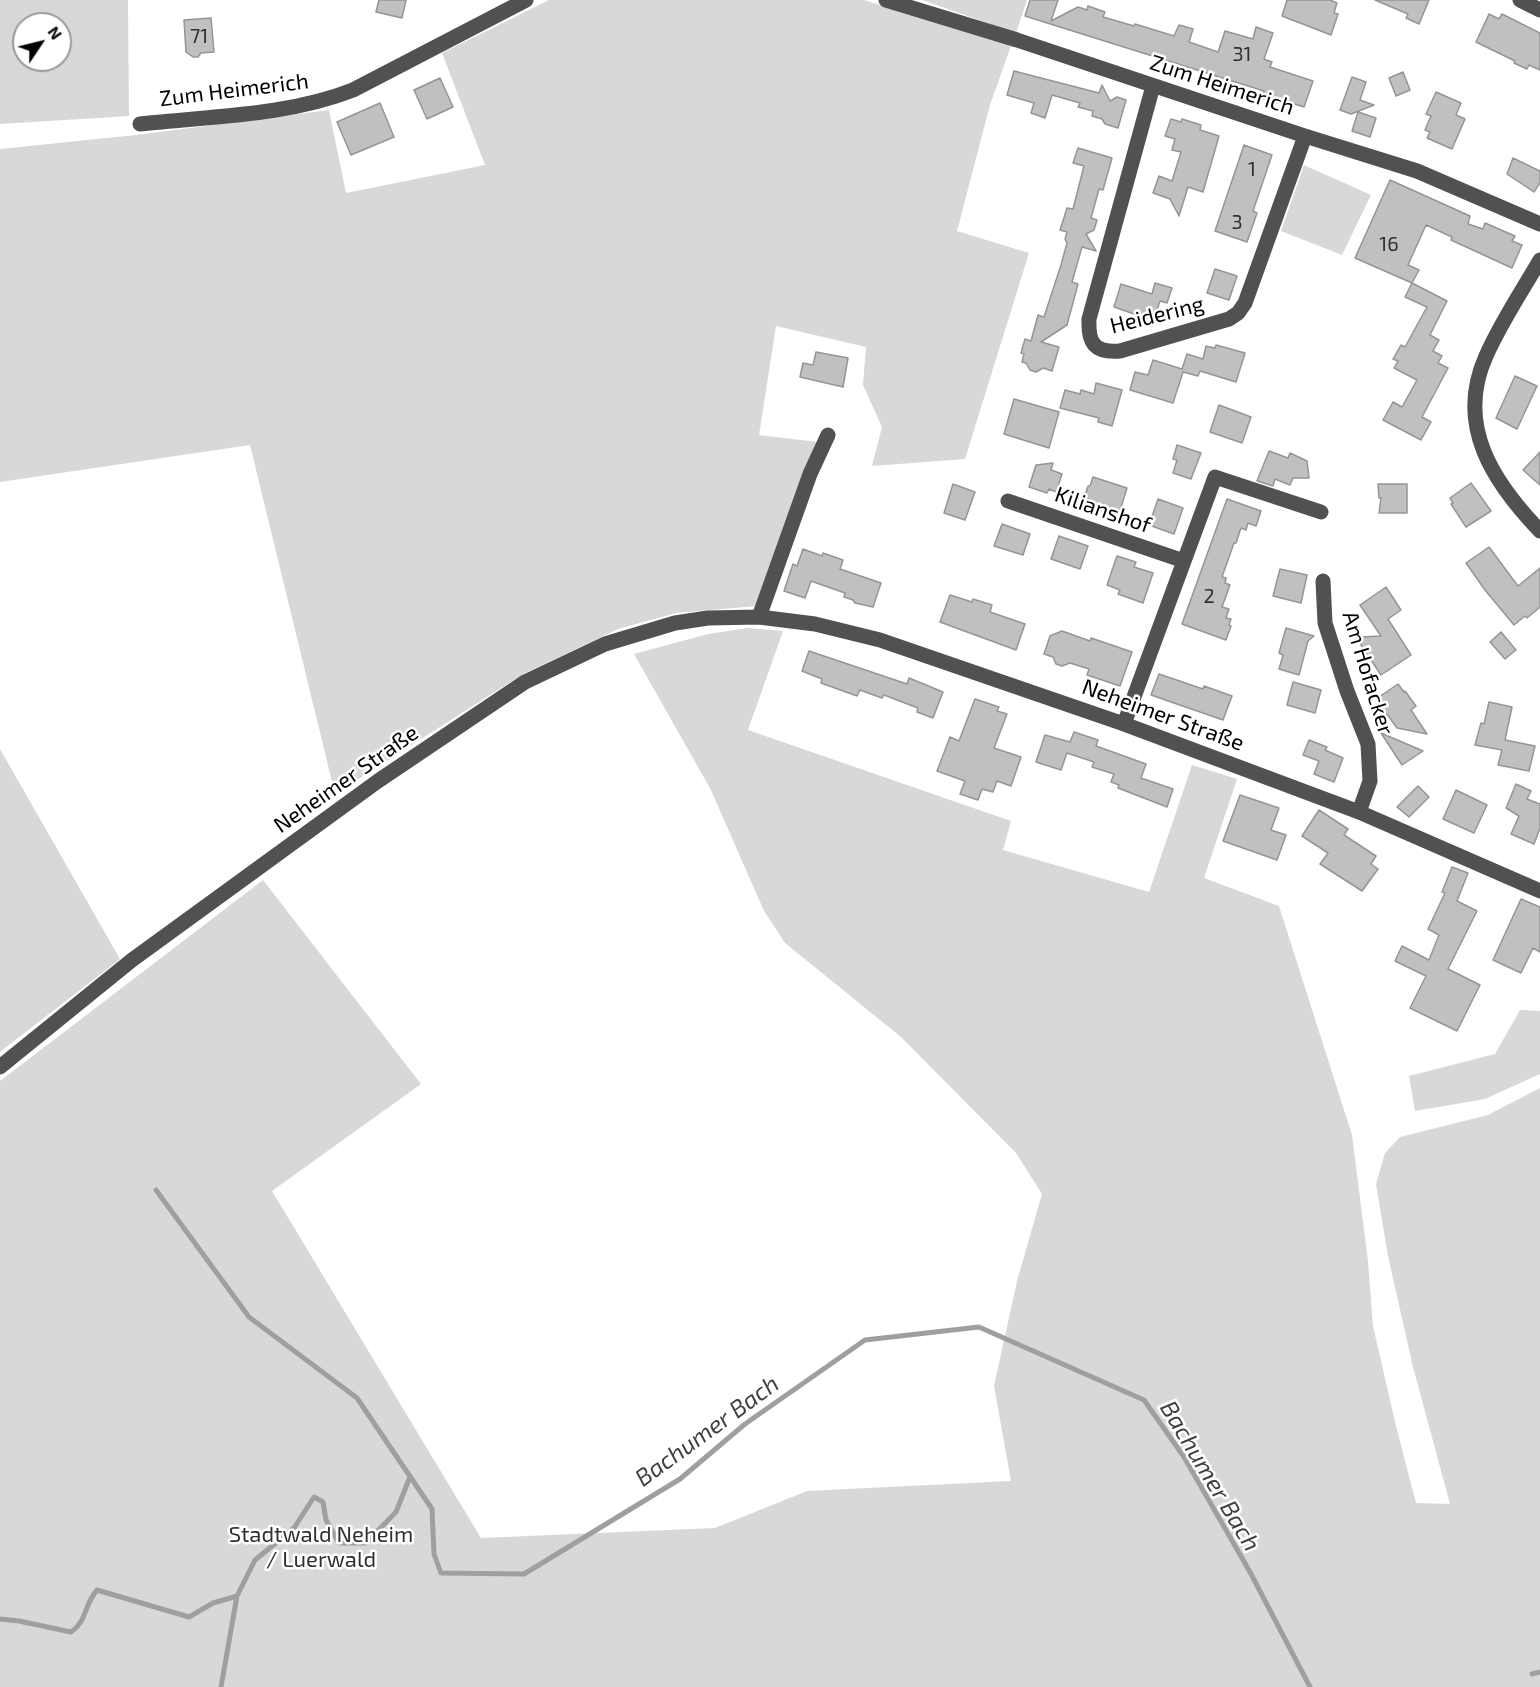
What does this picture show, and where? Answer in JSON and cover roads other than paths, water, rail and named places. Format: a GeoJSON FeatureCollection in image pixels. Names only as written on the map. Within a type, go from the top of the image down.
{"type":"FeatureCollection","features":[{"type":"Feature","properties":{"kind":"street","name":"Zum Heimerich"},"geometry":{"type":"LineString","coordinates":[[140,124],[297,107],[327,100],[353,90],[526,0]]}},
{"type":"Feature","properties":{"kind":"street","name":"Zum Heimerich"},"geometry":{"type":"LineString","coordinates":[[886,0],[1017,40],[1417,171],[1540,224]]}},
{"type":"Feature","properties":{"kind":"street"},"geometry":{"type":"LineString","coordinates":[[1520,0],[1540,9]]}},
{"type":"Feature","properties":{"kind":"street","name":"Heidering"},"geometry":{"type":"LineString","coordinates":[[1153,86],[1089,319],[1092,343],[1109,352],[1120,351],[1229,319],[1238,313],[1245,303],[1305,136]]}},
{"type":"Feature","properties":{"kind":"street"},"geometry":{"type":"LineString","coordinates":[[1540,260],[1485,357],[1479,378],[1476,412],[1478,436],[1485,458],[1511,498],[1540,531]]}},
{"type":"Feature","properties":{"kind":"street"},"geometry":{"type":"LineString","coordinates":[[759,617],[810,474],[828,435]]}},
{"type":"Feature","properties":{"kind":"street"},"geometry":{"type":"LineString","coordinates":[[1124,723],[1215,477],[1322,512]]}},
{"type":"Feature","properties":{"kind":"street","name":"Kilianshof"},"geometry":{"type":"LineString","coordinates":[[1008,501],[1184,561]]}},
{"type":"Feature","properties":{"kind":"street","name":"Am Hofacker"},"geometry":{"type":"LineString","coordinates":[[1323,581],[1325,623],[1368,744],[1370,781],[1359,812]]}},
{"type":"Feature","properties":{"kind":"street","name":"Neheimer Straße"},"geometry":{"type":"LineString","coordinates":[[0,1067],[132,960],[378,781],[525,682],[605,644],[675,623],[708,618],[759,617],[815,624],[880,640],[1124,723],[1359,812],[1540,891]]}},
{"type":"Feature","properties":{"kind":"waterway","name":"Bachumer Bach"},"geometry":{"type":"LineString","coordinates":[[156,1190],[249,1317],[357,1398],[432,1509],[434,1554],[441,1573],[524,1574],[680,1479],[745,1424],[865,1340],[979,1327],[1144,1400],[1184,1457],[1250,1572],[1310,1687]]}},
{"type":"Feature","properties":{"kind":"waterway"},"geometry":{"type":"LineString","coordinates":[[221,1687],[237,1596],[255,1560],[294,1528],[314,1497],[323,1502],[326,1520],[339,1543],[366,1543],[396,1512],[410,1477]]}},
{"type":"Feature","properties":{"kind":"waterway"},"geometry":{"type":"LineString","coordinates":[[0,1619],[71,1632],[80,1623],[97,1590],[189,1617],[213,1603],[237,1596]]}},
{"type":"Feature","properties":{"kind":"waterway","name":"Bachumer Bach"},"geometry":{"type":"LineString","coordinates":[[1532,1674],[1540,1672]]}},
{"type":"Feature","properties":{"kind":"park label","name":"Stadtwald Neheim / Luerwald"},"geometry":{"type":"Point","coordinates":[321,1548]}}]}
